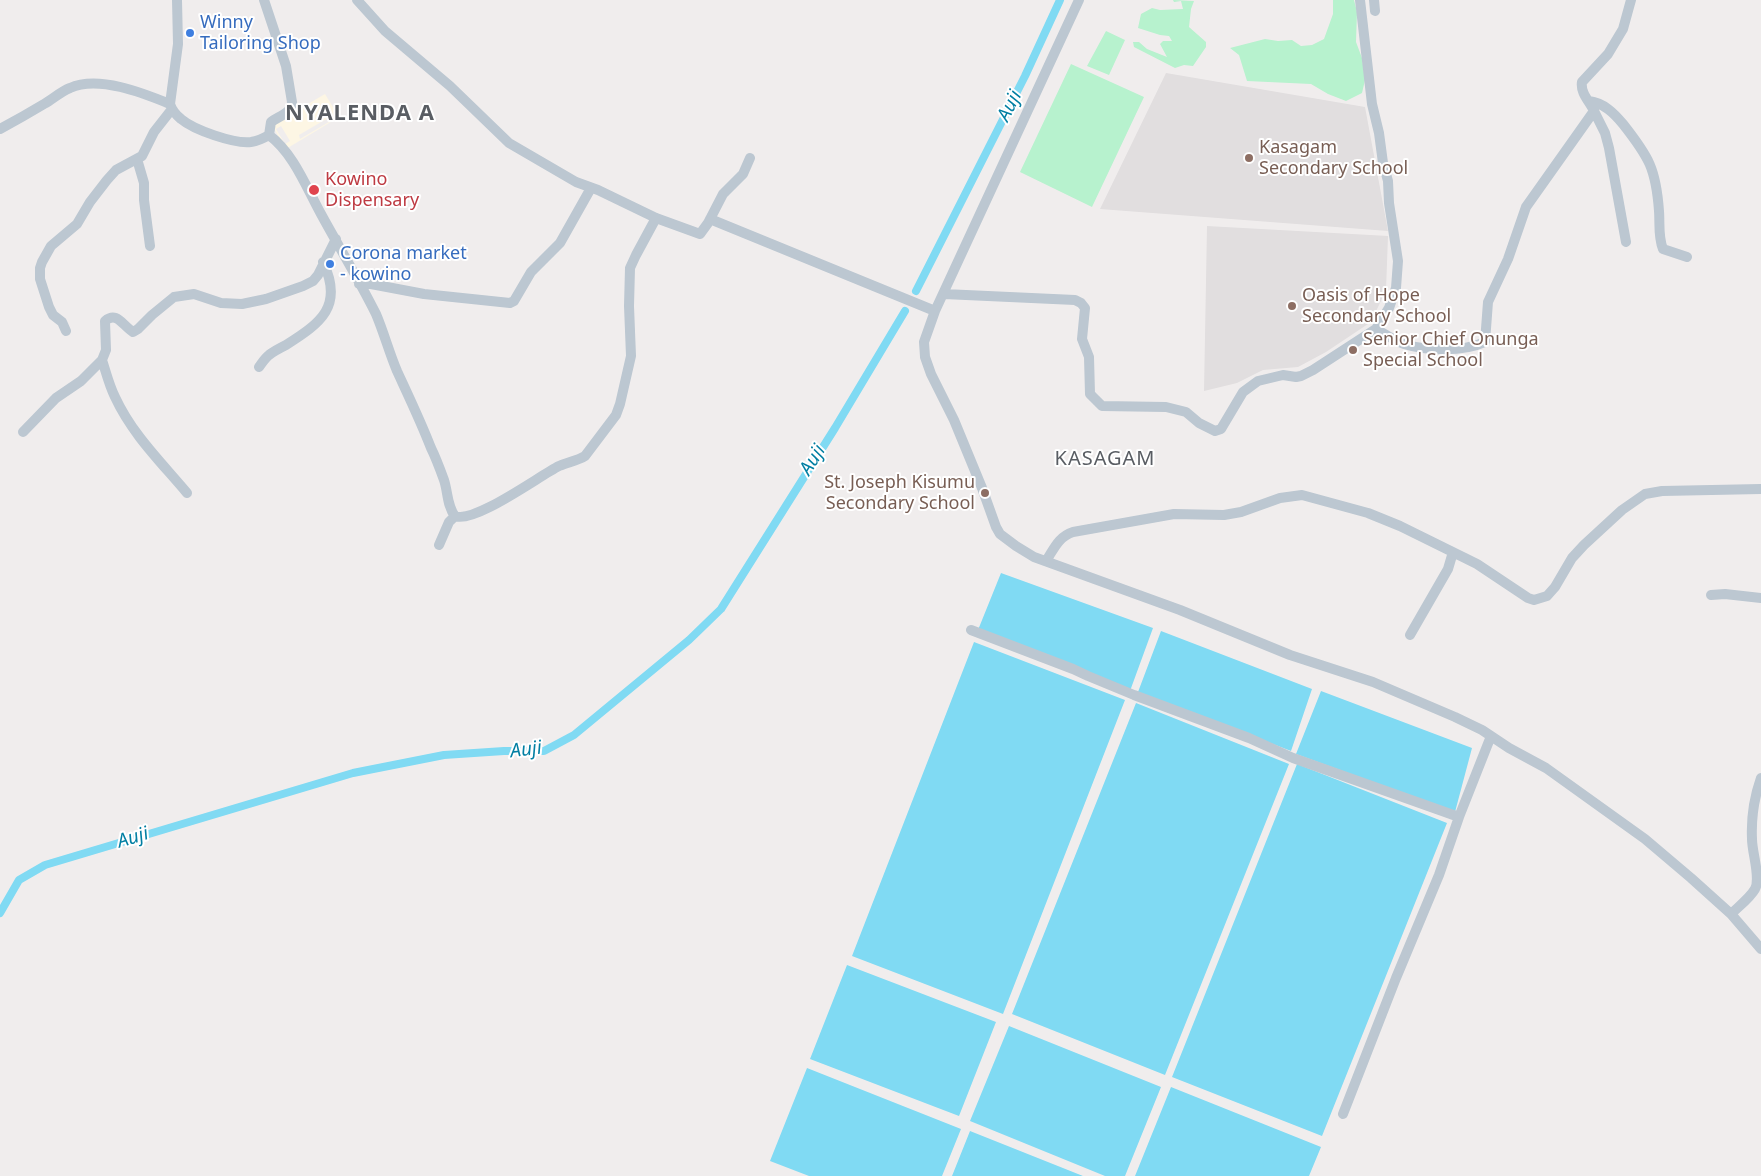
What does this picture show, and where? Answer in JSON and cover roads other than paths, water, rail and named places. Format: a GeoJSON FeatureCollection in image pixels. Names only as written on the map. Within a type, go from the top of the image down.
{"type":"FeatureCollection","features":[{"type":"Feature","properties":{"kind":"street"},"geometry":{"type":"LineString","coordinates":[[66,331],[62,322],[53,315],[49,307],[40,279],[42,262],[51,246],[77,224],[90,202],[116,170],[142,156],[154,132],[171,106],[178,44],[177,0]]}},
{"type":"Feature","properties":{"kind":"street"},"geometry":{"type":"LineString","coordinates":[[264,0],[286,66],[292,102],[292,107],[289,111],[271,122],[269,135]]}},
{"type":"Feature","properties":{"kind":"street"},"geometry":{"type":"LineString","coordinates":[[357,0],[385,31],[450,86],[509,142],[564,176],[656,218],[700,234],[723,194],[743,174],[750,158]]}},
{"type":"Feature","properties":{"kind":"street"},"geometry":{"type":"LineString","coordinates":[[1079,0],[935,311],[924,342],[925,357],[931,374],[957,427],[1000,534],[1034,557],[1180,610],[1290,655],[1373,682],[1455,717],[1491,736],[1546,768],[1624,823],[1685,872],[1731,914],[1761,949]]}},
{"type":"Feature","properties":{"kind":"street"},"geometry":{"type":"LineString","coordinates":[[944,294],[1075,300],[1081,303],[1085,308],[1082,339],[1089,357],[1090,394],[1102,406],[1166,407],[1186,412],[1199,423],[1215,431],[1221,429],[1243,392],[1258,381],[1283,375],[1296,377],[1313,370],[1376,330],[1389,308],[1396,288],[1398,261],[1389,203],[1388,181],[1372,104],[1360,0]]}},
{"type":"Feature","properties":{"kind":"street"},"geometry":{"type":"LineString","coordinates":[[1374,0],[1375,11]]}},
{"type":"Feature","properties":{"kind":"street"},"geometry":{"type":"LineString","coordinates":[[1626,242],[1609,148],[1602,126],[1590,101],[1582,92],[1582,82],[1608,54],[1623,29],[1631,0]]}},
{"type":"Feature","properties":{"kind":"street"},"geometry":{"type":"LineString","coordinates":[[0,129],[46,103],[61,92],[75,86],[104,85],[126,88],[171,106],[182,120],[208,133],[251,142],[269,135]]}},
{"type":"Feature","properties":{"kind":"street"},"geometry":{"type":"LineString","coordinates":[[1590,101],[1599,102],[1618,119],[1645,154],[1655,180],[1663,249],[1687,257]]}},
{"type":"Feature","properties":{"kind":"street"},"geometry":{"type":"LineString","coordinates":[[1376,330],[1404,344],[1442,350],[1475,347],[1485,342],[1488,302],[1520,230],[1524,211],[1594,112]]}},
{"type":"Feature","properties":{"kind":"street"},"geometry":{"type":"LineString","coordinates":[[269,135],[275,139],[293,161],[336,238],[379,323],[444,480],[450,509],[455,516],[464,517],[476,514],[509,497],[561,465],[579,460],[585,456],[616,415],[631,356],[630,268],[656,218]]}},
{"type":"Feature","properties":{"kind":"street"},"geometry":{"type":"LineString","coordinates":[[137,160],[144,183],[144,200],[150,246]]}},
{"type":"Feature","properties":{"kind":"street"},"geometry":{"type":"LineString","coordinates":[[358,284],[371,284],[424,294],[510,303],[518,295],[531,272],[560,244],[591,188]]}},
{"type":"Feature","properties":{"kind":"street"},"geometry":{"type":"LineString","coordinates":[[710,219],[935,311]]}},
{"type":"Feature","properties":{"kind":"street"},"geometry":{"type":"LineString","coordinates":[[23,432],[56,398],[81,381],[102,360],[106,350],[105,321],[109,318],[113,316],[117,318],[133,332],[174,297],[194,294],[233,305],[266,299],[303,286],[313,281],[318,275],[336,238]]}},
{"type":"Feature","properties":{"kind":"street"},"geometry":{"type":"LineString","coordinates":[[259,367],[269,355],[303,333],[326,314],[332,285],[323,262]]}},
{"type":"Feature","properties":{"kind":"street"},"geometry":{"type":"LineString","coordinates":[[102,360],[115,397],[132,428],[187,493]]}},
{"type":"Feature","properties":{"kind":"street"},"geometry":{"type":"LineString","coordinates":[[1046,561],[1060,540],[1065,535],[1073,532],[1174,514],[1224,515],[1240,512],[1280,498],[1302,495],[1368,514],[1400,526],[1484,568],[1528,598],[1534,600],[1547,596],[1555,587],[1572,558],[1584,544],[1622,510],[1645,494],[1662,491],[1761,489]]}},
{"type":"Feature","properties":{"kind":"street"},"geometry":{"type":"LineString","coordinates":[[439,545],[449,522],[455,516]]}},
{"type":"Feature","properties":{"kind":"street"},"geometry":{"type":"LineString","coordinates":[[1410,635],[1448,568],[1454,552]]}},
{"type":"Feature","properties":{"kind":"street"},"geometry":{"type":"LineString","coordinates":[[1710,595],[1724,594],[1761,598]]}},
{"type":"Feature","properties":{"kind":"street"},"geometry":{"type":"LineString","coordinates":[[971,630],[1073,669],[1134,695],[1249,738],[1293,758],[1459,817]]}},
{"type":"Feature","properties":{"kind":"street"},"geometry":{"type":"LineString","coordinates":[[1343,1114],[1392,987],[1439,875],[1459,817],[1491,736]]}},
{"type":"Feature","properties":{"kind":"street"},"geometry":{"type":"LineString","coordinates":[[1731,914],[1755,890],[1758,881],[1752,840],[1752,825],[1754,798],[1761,778]]}},
{"type":"Feature","properties":{"kind":"water"},"geometry":{"type":"Polygon","coordinates":[[[1001,573],[1153,628],[1130,691],[978,630],[1001,573]]]}},
{"type":"Feature","properties":{"kind":"water"},"geometry":{"type":"Polygon","coordinates":[[[1161,631],[1312,689],[1291,751],[1138,692],[1161,631]]]}},
{"type":"Feature","properties":{"kind":"water"},"geometry":{"type":"Polygon","coordinates":[[[974,642],[1125,700],[1003,1014],[852,956],[974,642]]]}},
{"type":"Feature","properties":{"kind":"water"},"geometry":{"type":"Polygon","coordinates":[[[1321,691],[1472,748],[1455,812],[1296,754],[1321,691]]]}},
{"type":"Feature","properties":{"kind":"water"},"geometry":{"type":"Polygon","coordinates":[[[1136,703],[1289,764],[1165,1075],[1012,1014],[1136,703]]]}},
{"type":"Feature","properties":{"kind":"water"},"geometry":{"type":"Polygon","coordinates":[[[1297,764],[1447,823],[1322,1136],[1172,1077],[1297,764]]]}},
{"type":"Feature","properties":{"kind":"water"},"geometry":{"type":"Polygon","coordinates":[[[847,965],[996,1022],[959,1116],[810,1059],[847,965]]]}},
{"type":"Feature","properties":{"kind":"water"},"geometry":{"type":"Polygon","coordinates":[[[1009,1026],[1161,1087],[1125,1176],[1105,1176],[970,1121],[1009,1026]]]}},
{"type":"Feature","properties":{"kind":"water"},"geometry":{"type":"Polygon","coordinates":[[[807,1068],[961,1129],[942,1176],[809,1176],[770,1161],[807,1068]]]}},
{"type":"Feature","properties":{"kind":"water"},"geometry":{"type":"Polygon","coordinates":[[[1171,1087],[1321,1147],[1309,1176],[1135,1176],[1171,1087]]]}},
{"type":"Feature","properties":{"kind":"water"},"geometry":{"type":"Polygon","coordinates":[[[970,1131],[1083,1176],[952,1176],[970,1131]]]}},
{"type":"Feature","properties":{"kind":"waterway","name":"Auji"},"geometry":{"type":"LineString","coordinates":[[916,291],[1025,76],[1060,0]]}},
{"type":"Feature","properties":{"kind":"waterway","name":"Auji"},"geometry":{"type":"LineString","coordinates":[[0,913],[19,880],[45,865],[353,773],[444,755],[504,751],[544,751],[574,735],[689,640],[721,609],[835,428],[905,311]]}},
{"type":"Feature","properties":{"kind":"place","name":"Winny Tailoring Shop"},"geometry":{"type":"Point","coordinates":[190,33]}},
{"type":"Feature","properties":{"kind":"place","name":"Kasagam Secondary School"},"geometry":{"type":"Point","coordinates":[1249,158]}},
{"type":"Feature","properties":{"kind":"place","name":"Kowino Dispensary"},"geometry":{"type":"Point","coordinates":[314,190]}},
{"type":"Feature","properties":{"kind":"place","name":"Corona market - kowino"},"geometry":{"type":"Point","coordinates":[330,264]}},
{"type":"Feature","properties":{"kind":"place","name":"Oasis of Hope Secondary School"},"geometry":{"type":"Point","coordinates":[1292,306]}},
{"type":"Feature","properties":{"kind":"place","name":"Senior Chief Onunga Special School"},"geometry":{"type":"Point","coordinates":[1353,350]}},
{"type":"Feature","properties":{"kind":"place","name":"St. Joseph Kisumu Secondary School"},"geometry":{"type":"Point","coordinates":[985,493]}},
{"type":"Feature","properties":{"kind":"district","name":"NYALENDA A"},"geometry":{"type":"Point","coordinates":[360,114]}},
{"type":"Feature","properties":{"kind":"district","name":"KASAGAM"},"geometry":{"type":"Point","coordinates":[1105,459]}}]}
